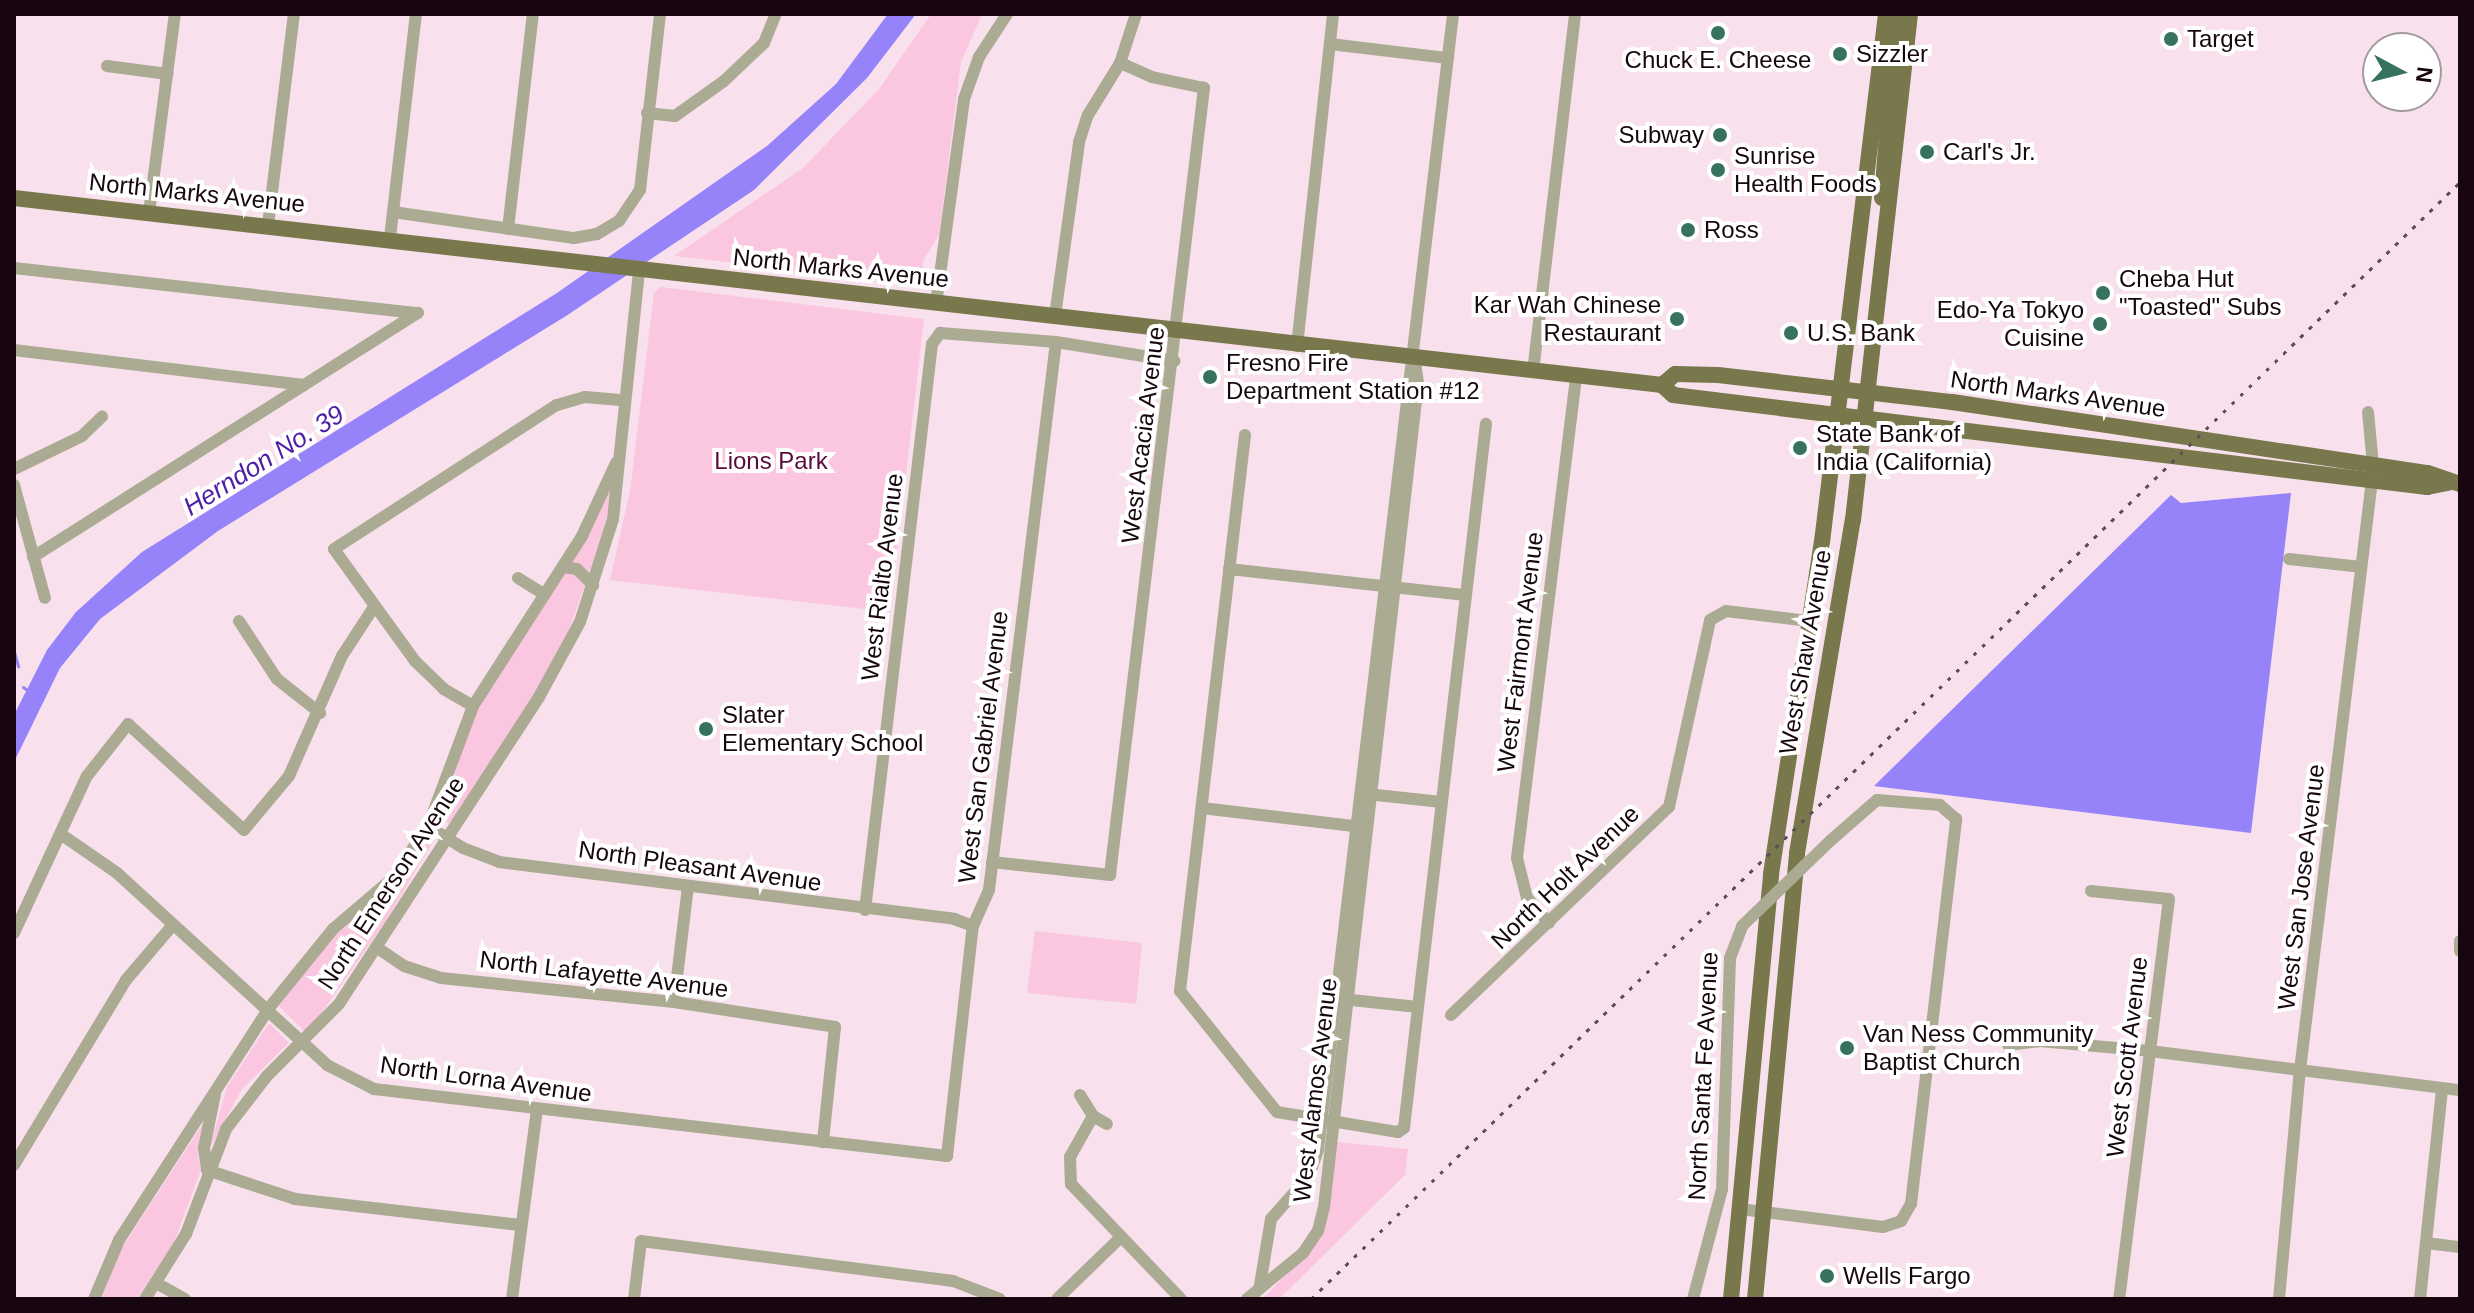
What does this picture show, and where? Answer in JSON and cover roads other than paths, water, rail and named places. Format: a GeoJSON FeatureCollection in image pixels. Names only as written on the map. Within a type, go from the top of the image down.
{"type":"FeatureCollection","features":[{"type":"Feature","properties":{"kind":"main road"},"geometry":{"type":"LineString","coordinates":[[1898,14],[1898,29],[1907,41]]}},
{"type":"Feature","properties":{"kind":"main road","name":"West Shaw Avenue"},"geometry":{"type":"LineString","coordinates":[[1755,1299],[1801,825],[1848,556],[1910,14]]}},
{"type":"Feature","properties":{"kind":"main road"},"geometry":{"type":"LineString","coordinates":[[1885,22],[1894,45],[1880,176],[1885,247]]}},
{"type":"Feature","properties":{"kind":"main road","name":"West Shaw Avenue"},"geometry":{"type":"LineString","coordinates":[[1731,1299],[1772,861],[1839,412],[1885,22]]}},
{"type":"Feature","properties":{"kind":"main road","name":"North Marks Avenue"},"geometry":{"type":"LineString","coordinates":[[14,198],[390,238],[639,270],[1662,385],[1673,395],[2372,473]]}},
{"type":"Feature","properties":{"kind":"main road","name":"North Marks Avenue"},"geometry":{"type":"LineString","coordinates":[[1662,385],[1675,374],[1696,374],[1868,392],[2141,429],[2372,473],[2427,487],[2454,484]]}},
{"type":"Feature","properties":{"kind":"main road"},"geometry":{"type":"LineString","coordinates":[[2014,434],[2030,425],[2096,433],[2141,429]]}},
{"type":"Feature","properties":{"kind":"street"},"geometry":{"type":"LineString","coordinates":[[149,213],[175,14]]}},
{"type":"Feature","properties":{"kind":"street"},"geometry":{"type":"LineString","coordinates":[[268,225],[294,14]]}},
{"type":"Feature","properties":{"kind":"street"},"geometry":{"type":"LineString","coordinates":[[390,238],[416,14]]}},
{"type":"Feature","properties":{"kind":"street"},"geometry":{"type":"LineString","coordinates":[[508,229],[533,14]]}},
{"type":"Feature","properties":{"kind":"street"},"geometry":{"type":"LineString","coordinates":[[393,212],[585,238],[619,221],[640,190],[660,14]]}},
{"type":"Feature","properties":{"kind":"street"},"geometry":{"type":"LineString","coordinates":[[647,113],[675,116],[724,81],[764,43],[776,14]]}},
{"type":"Feature","properties":{"kind":"street"},"geometry":{"type":"LineString","coordinates":[[936,304],[964,99],[979,57],[1007,14]]}},
{"type":"Feature","properties":{"kind":"street"},"geometry":{"type":"LineString","coordinates":[[1055,316],[1079,142],[1088,115],[1120,63],[1136,14]]}},
{"type":"Feature","properties":{"kind":"street"},"geometry":{"type":"LineString","coordinates":[[1297,346],[1333,14]]}},
{"type":"Feature","properties":{"kind":"street","name":"West Alamos Avenue"},"geometry":{"type":"LineString","coordinates":[[1260,1285],[1274,1279],[1310,1244],[1322,1218],[1327,1122],[1389,587],[1418,383],[1414,359],[1453,14]]}},
{"type":"Feature","properties":{"kind":"street"},"geometry":{"type":"LineString","coordinates":[[1533,372],[1575,14]]}},
{"type":"Feature","properties":{"kind":"street"},"geometry":{"type":"LineString","coordinates":[[1330,44],[1448,58]]}},
{"type":"Feature","properties":{"kind":"street","name":"West Acacia Avenue"},"geometry":{"type":"LineString","coordinates":[[992,862],[1110,875],[1178,331],[1204,88],[1160,80],[1120,63]]}},
{"type":"Feature","properties":{"kind":"street"},"geometry":{"type":"LineString","coordinates":[[107,66],[167,74]]}},
{"type":"Feature","properties":{"kind":"street"},"geometry":{"type":"LineString","coordinates":[[14,268],[418,313],[33,557]]}},
{"type":"Feature","properties":{"kind":"street","name":"North Emerson Avenue"},"geometry":{"type":"LineString","coordinates":[[145,1299],[186,1234],[207,1170],[245,1101],[339,1004],[544,689],[593,585],[613,519],[616,463],[639,270]]}},
{"type":"Feature","properties":{"kind":"street","name":"West Rialto Avenue"},"geometry":{"type":"LineString","coordinates":[[865,910],[932,344],[940,333],[1056,342]]}},
{"type":"Feature","properties":{"kind":"street"},"geometry":{"type":"LineString","coordinates":[[1056,342],[1174,361]]}},
{"type":"Feature","properties":{"kind":"street","name":"West San Gabriel Avenue"},"geometry":{"type":"LineString","coordinates":[[947,1156],[973,926],[989,890],[1056,342]]}},
{"type":"Feature","properties":{"kind":"street"},"geometry":{"type":"LineString","coordinates":[[14,350],[304,385]]}},
{"type":"Feature","properties":{"kind":"street","name":"West Fairmont Avenue"},"geometry":{"type":"LineString","coordinates":[[1549,923],[1527,898],[1517,858],[1576,377]]}},
{"type":"Feature","properties":{"kind":"street"},"geometry":{"type":"LineString","coordinates":[[473,706],[429,677],[374,607],[334,549],[557,405],[585,397],[623,400]]}},
{"type":"Feature","properties":{"kind":"street","name":"West San Jose Avenue"},"geometry":{"type":"LineString","coordinates":[[2279,1299],[2300,1070],[2372,473],[2368,412]]}},
{"type":"Feature","properties":{"kind":"street"},"geometry":{"type":"LineString","coordinates":[[14,469],[82,436],[102,417]]}},
{"type":"Feature","properties":{"kind":"street"},"geometry":{"type":"LineString","coordinates":[[1245,435],[1180,991],[1277,1112],[1398,1132],[1404,1128],[1486,424]]}},
{"type":"Feature","properties":{"kind":"street","name":"North Emerson Avenue"},"geometry":{"type":"LineString","coordinates":[[94,1299],[119,1240],[269,1008],[333,929],[393,878],[428,826],[473,706],[563,567],[616,463]]}},
{"type":"Feature","properties":{"kind":"street"},"geometry":{"type":"LineString","coordinates":[[14,485],[45,598]]}},
{"type":"Feature","properties":{"kind":"street"},"geometry":{"type":"LineString","coordinates":[[2289,559],[2361,567]]}},
{"type":"Feature","properties":{"kind":"street"},"geometry":{"type":"LineString","coordinates":[[563,567],[577,569],[593,585]]}},
{"type":"Feature","properties":{"kind":"street"},"geometry":{"type":"LineString","coordinates":[[1229,569],[1466,595]]}},
{"type":"Feature","properties":{"kind":"street"},"geometry":{"type":"LineString","coordinates":[[518,578],[544,594]]}},
{"type":"Feature","properties":{"kind":"street"},"geometry":{"type":"LineString","coordinates":[[14,933],[87,776],[128,724],[244,830],[289,776],[320,713],[342,656],[374,607]]}},
{"type":"Feature","properties":{"kind":"street","name":"North Holt Avenue"},"geometry":{"type":"LineString","coordinates":[[1451,1015],[1669,807],[1710,620],[1726,611],[1809,621]]}},
{"type":"Feature","properties":{"kind":"street"},"geometry":{"type":"LineString","coordinates":[[239,621],[277,679],[320,713]]}},
{"type":"Feature","properties":{"kind":"street"},"geometry":{"type":"LineString","coordinates":[[1366,794],[1442,802]]}},
{"type":"Feature","properties":{"kind":"street","name":"North Santa Fe Avenue"},"geometry":{"type":"LineString","coordinates":[[1693,1299],[1722,1189],[1730,958],[1742,926],[1877,800],[1940,805],[1953,812],[1957,829],[1909,1210],[1896,1224],[1883,1227],[1765,1212]]}},
{"type":"Feature","properties":{"kind":"street"},"geometry":{"type":"LineString","coordinates":[[1202,808],[1362,827]]}},
{"type":"Feature","properties":{"kind":"street","name":"North Pleasant Avenue"},"geometry":{"type":"LineString","coordinates":[[428,826],[499,862],[954,919],[973,926]]}},
{"type":"Feature","properties":{"kind":"street","name":"North Lorna Avenue"},"geometry":{"type":"LineString","coordinates":[[62,835],[117,873],[172,926],[269,1008],[303,1044],[347,1078],[374,1089],[947,1156]]}},
{"type":"Feature","properties":{"kind":"street"},"geometry":{"type":"LineString","coordinates":[[674,1002],[688,886]]}},
{"type":"Feature","properties":{"kind":"street","name":"West Scott Avenue"},"geometry":{"type":"LineString","coordinates":[[2091,891],[2169,899],[2119,1299]]}},
{"type":"Feature","properties":{"kind":"street"},"geometry":{"type":"LineString","coordinates":[[14,1165],[126,980],[172,926]]}},
{"type":"Feature","properties":{"kind":"street","name":"North Lafayette Avenue"},"geometry":{"type":"LineString","coordinates":[[376,947],[404,966],[441,978],[674,1002],[835,1027],[823,1142]]}},
{"type":"Feature","properties":{"kind":"street"},"geometry":{"type":"LineString","coordinates":[[1342,999],[1418,1007]]}},
{"type":"Feature","properties":{"kind":"street"},"geometry":{"type":"LineString","coordinates":[[2008,1045],[2039,1041],[2150,1051],[2460,1090]]}},
{"type":"Feature","properties":{"kind":"street"},"geometry":{"type":"LineString","coordinates":[[2420,1299],[2442,1088]]}},
{"type":"Feature","properties":{"kind":"street"},"geometry":{"type":"LineString","coordinates":[[215,1089],[204,1148],[207,1170],[295,1199],[520,1225]]}},
{"type":"Feature","properties":{"kind":"street"},"geometry":{"type":"LineString","coordinates":[[1080,1095],[1093,1116],[1107,1124]]}},
{"type":"Feature","properties":{"kind":"street"},"geometry":{"type":"LineString","coordinates":[[512,1299],[537,1109]]}},
{"type":"Feature","properties":{"kind":"street"},"geometry":{"type":"LineString","coordinates":[[1093,1116],[1070,1157],[1071,1184],[1181,1299]]}},
{"type":"Feature","properties":{"kind":"street","name":"West Alamos Avenue"},"geometry":{"type":"LineString","coordinates":[[1260,1285],[1271,1219],[1309,1176],[1327,1122]]}},
{"type":"Feature","properties":{"kind":"street"},"geometry":{"type":"LineString","coordinates":[[1309,1176],[1326,1182]]}},
{"type":"Feature","properties":{"kind":"street"},"geometry":{"type":"LineString","coordinates":[[1740,1209],[1765,1212]]}},
{"type":"Feature","properties":{"kind":"street"},"geometry":{"type":"LineString","coordinates":[[1057,1299],[1120,1238]]}},
{"type":"Feature","properties":{"kind":"street"},"geometry":{"type":"LineString","coordinates":[[634,1299],[641,1241],[953,1281],[1000,1299]]}},
{"type":"Feature","properties":{"kind":"street"},"geometry":{"type":"LineString","coordinates":[[2426,1243],[2460,1247]]}},
{"type":"Feature","properties":{"kind":"street"},"geometry":{"type":"LineString","coordinates":[[156,1283],[185,1299]]}},
{"type":"Feature","properties":{"kind":"street"},"geometry":{"type":"LineString","coordinates":[[1247,1299],[1260,1285]]}},
{"type":"Feature","properties":{"kind":"waterway"},"geometry":{"type":"LineString","coordinates":[[14,652],[18,666]]}},
{"type":"Feature","properties":{"kind":"waterway"},"geometry":{"type":"LineString","coordinates":[[23,687],[30,692]]}},
{"type":"Feature","properties":{"kind":"railway"},"geometry":{"type":"LineString","coordinates":[[1311,1299],[2460,182]]}},
{"type":"Feature","properties":{"kind":"place","name":"Chuck E. Cheese"},"geometry":{"type":"Point","coordinates":[1718,33]}},
{"type":"Feature","properties":{"kind":"place","name":"Target"},"geometry":{"type":"Point","coordinates":[2171,39]}},
{"type":"Feature","properties":{"kind":"place","name":"Sizzler"},"geometry":{"type":"Point","coordinates":[1840,54]}},
{"type":"Feature","properties":{"kind":"place","name":"Subway"},"geometry":{"type":"Point","coordinates":[1720,135]}},
{"type":"Feature","properties":{"kind":"place","name":"Carl's Jr."},"geometry":{"type":"Point","coordinates":[1927,152]}},
{"type":"Feature","properties":{"kind":"place","name":"Sunrise Health Foods"},"geometry":{"type":"Point","coordinates":[1718,170]}},
{"type":"Feature","properties":{"kind":"place","name":"Ross"},"geometry":{"type":"Point","coordinates":[1688,230]}},
{"type":"Feature","properties":{"kind":"place","name":"Cheba Hut \"Toasted\" Subs"},"geometry":{"type":"Point","coordinates":[2103,293]}},
{"type":"Feature","properties":{"kind":"place","name":"Kar Wah Chinese Restaurant"},"geometry":{"type":"Point","coordinates":[1677,319]}},
{"type":"Feature","properties":{"kind":"place","name":"Edo-Ya Tokyo Cuisine"},"geometry":{"type":"Point","coordinates":[2100,324]}},
{"type":"Feature","properties":{"kind":"place","name":"U.S. Bank"},"geometry":{"type":"Point","coordinates":[1791,333]}},
{"type":"Feature","properties":{"kind":"place","name":"Fresno Fire Department Station #12"},"geometry":{"type":"Point","coordinates":[1210,377]}},
{"type":"Feature","properties":{"kind":"place","name":"State Bank of India (California)"},"geometry":{"type":"Point","coordinates":[1800,448]}},
{"type":"Feature","properties":{"kind":"place","name":"Slater Elementary School"},"geometry":{"type":"Point","coordinates":[706,729]}},
{"type":"Feature","properties":{"kind":"place","name":"Van Ness Community Baptist Church"},"geometry":{"type":"Point","coordinates":[1847,1048]}},
{"type":"Feature","properties":{"kind":"place","name":"Wells Fargo"},"geometry":{"type":"Point","coordinates":[1827,1276]}},
{"type":"Feature","properties":{"kind":"water label","name":"Herndon No. 39"},"geometry":{"type":"Point","coordinates":[264,461]}},
{"type":"Feature","properties":{"kind":"park label","name":"Lions Park"},"geometry":{"type":"Point","coordinates":[771,461]}}]}
